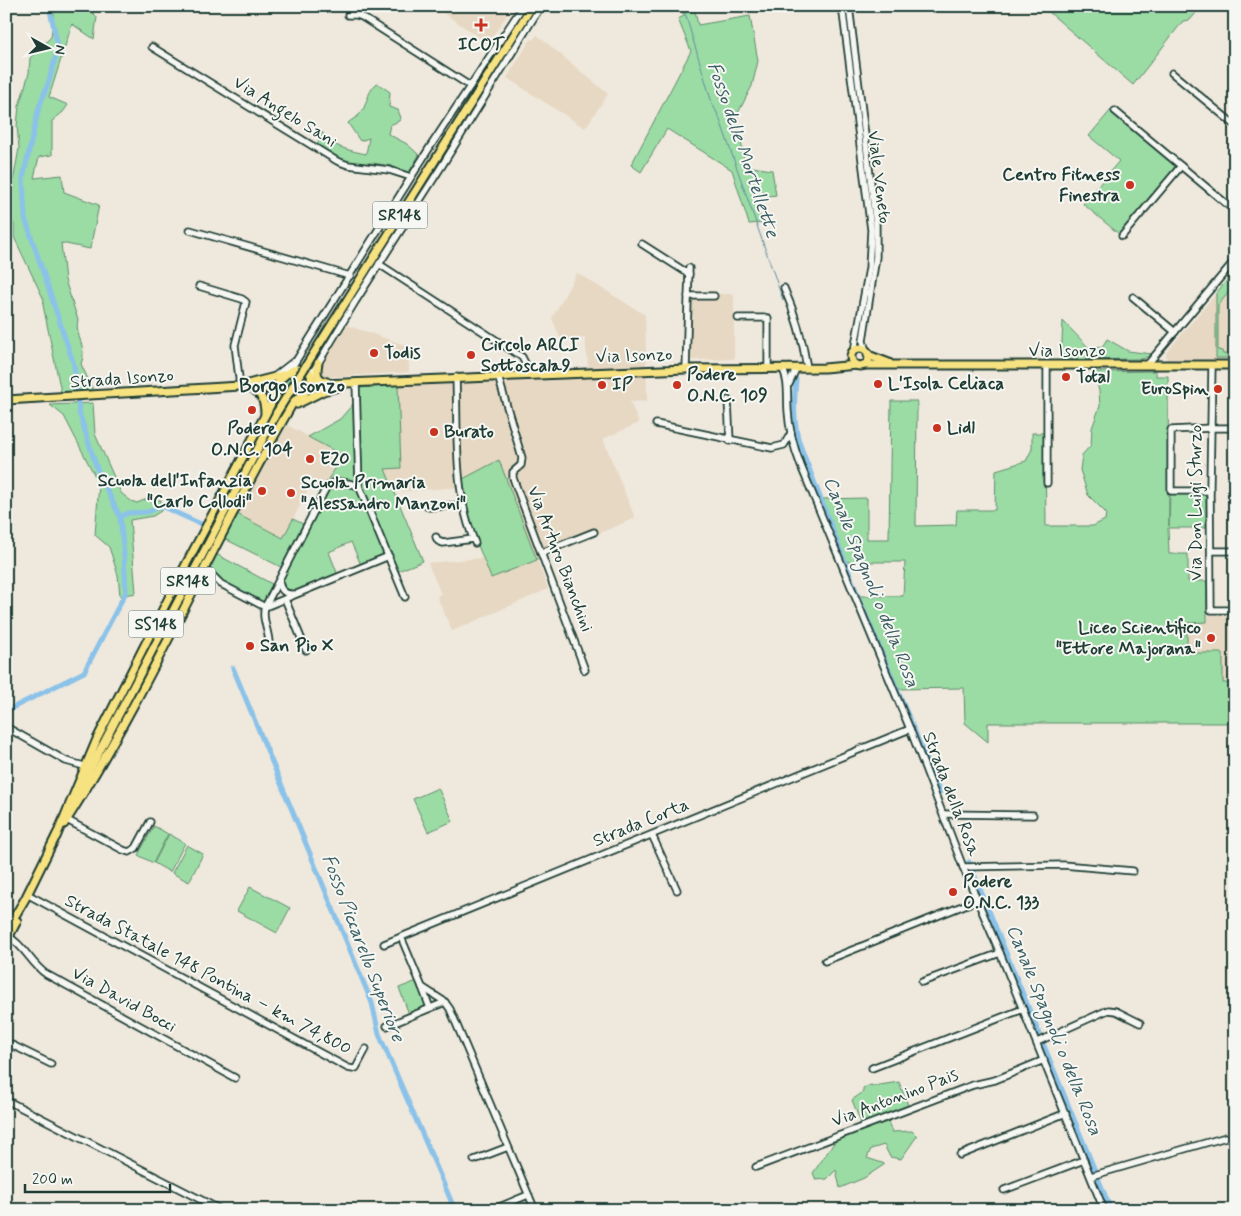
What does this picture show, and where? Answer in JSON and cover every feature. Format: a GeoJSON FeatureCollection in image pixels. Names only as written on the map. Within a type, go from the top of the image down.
{"type":"FeatureCollection","features":[{"type":"Feature","properties":{"kind":"main road","name":"SR148"},"geometry":{"type":"LineString","coordinates":[[7,936],[99,750],[277,412],[532,6]]}},
{"type":"Feature","properties":{"kind":"main road","name":"Via Isonzo"},"geometry":{"type":"LineString","coordinates":[[824,368],[844,362],[859,348],[879,360],[899,366]]}},
{"type":"Feature","properties":{"kind":"main road"},"geometry":{"type":"LineString","coordinates":[[853,353],[852,361],[860,365],[868,360],[867,353]]}},
{"type":"Feature","properties":{"kind":"main road"},"geometry":{"type":"LineString","coordinates":[[318,363],[316,374],[329,386]]}},
{"type":"Feature","properties":{"kind":"main road","name":"Via Isonzo"},"geometry":{"type":"LineString","coordinates":[[329,386],[356,382],[456,377],[686,369],[796,369],[860,365],[1235,365]]}},
{"type":"Feature","properties":{"kind":"main road"},"geometry":{"type":"LineString","coordinates":[[240,386],[304,370],[317,383],[329,386]]}},
{"type":"Feature","properties":{"kind":"main road"},"geometry":{"type":"LineString","coordinates":[[275,394],[278,384],[287,373]]}},
{"type":"Feature","properties":{"kind":"main road"},"geometry":{"type":"LineString","coordinates":[[56,837],[110,748],[270,442],[294,402],[306,391],[311,377]]}},
{"type":"Feature","properties":{"kind":"main road"},"geometry":{"type":"LineString","coordinates":[[240,386],[268,389],[282,402],[294,402]]}},
{"type":"Feature","properties":{"kind":"main road","name":"Strada Isonzo"},"geometry":{"type":"LineString","coordinates":[[6,400],[240,386]]}},
{"type":"Feature","properties":{"kind":"main road"},"geometry":{"type":"LineString","coordinates":[[306,391],[329,386]]}},
{"type":"Feature","properties":{"kind":"main road"},"geometry":{"type":"LineString","coordinates":[[289,410],[329,386]]}},
{"type":"Feature","properties":{"kind":"main road"},"geometry":{"type":"LineString","coordinates":[[251,388],[262,397],[265,414]]}},
{"type":"Feature","properties":{"kind":"main road","name":"SS148"},"geometry":{"type":"LineString","coordinates":[[56,837],[84,766],[275,394]]}},
{"type":"Feature","properties":{"kind":"main road"},"geometry":{"type":"LineString","coordinates":[[204,567],[210,573]]}},
{"type":"Feature","properties":{"kind":"street"},"geometry":{"type":"LineString","coordinates":[[287,373],[411,177],[523,6]]}},
{"type":"Feature","properties":{"kind":"street"},"geometry":{"type":"LineString","coordinates":[[311,377],[379,264],[541,6]]}},
{"type":"Feature","properties":{"kind":"street","name":"Viale Veneto"},"geometry":{"type":"LineString","coordinates":[[842,6],[871,230],[869,268],[853,353]]}},
{"type":"Feature","properties":{"kind":"street","name":"Viale Veneto"},"geometry":{"type":"LineString","coordinates":[[848,6],[876,224],[876,257],[863,341],[867,353]]}},
{"type":"Feature","properties":{"kind":"street"},"geometry":{"type":"LineString","coordinates":[[348,15],[362,17],[470,86]]}},
{"type":"Feature","properties":{"kind":"street","name":"Via Angelo Sani"},"geometry":{"type":"LineString","coordinates":[[152,47],[337,162],[389,170],[411,177]]}},
{"type":"Feature","properties":{"kind":"street"},"geometry":{"type":"LineString","coordinates":[[1172,73],[1235,125]]}},
{"type":"Feature","properties":{"kind":"street"},"geometry":{"type":"LineString","coordinates":[[1115,111],[1235,211]]}},
{"type":"Feature","properties":{"kind":"street"},"geometry":{"type":"LineString","coordinates":[[1122,236],[1180,166]]}},
{"type":"Feature","properties":{"kind":"street"},"geometry":{"type":"LineString","coordinates":[[190,230],[350,276]]}},
{"type":"Feature","properties":{"kind":"street"},"geometry":{"type":"LineString","coordinates":[[642,244],[689,271],[686,369]]}},
{"type":"Feature","properties":{"kind":"street"},"geometry":{"type":"LineString","coordinates":[[1147,366],[1235,260]]}},
{"type":"Feature","properties":{"kind":"street"},"geometry":{"type":"LineString","coordinates":[[379,264],[521,356],[525,363],[522,375]]}},
{"type":"Feature","properties":{"kind":"street"},"geometry":{"type":"LineString","coordinates":[[199,286],[242,299],[246,302],[236,342],[240,386]]}},
{"type":"Feature","properties":{"kind":"street"},"geometry":{"type":"LineString","coordinates":[[784,288],[799,330],[807,368]]}},
{"type":"Feature","properties":{"kind":"street"},"geometry":{"type":"LineString","coordinates":[[688,296],[714,296]]}},
{"type":"Feature","properties":{"kind":"street"},"geometry":{"type":"LineString","coordinates":[[1134,297],[1175,332]]}},
{"type":"Feature","properties":{"kind":"street"},"geometry":{"type":"LineString","coordinates":[[738,318],[768,318],[768,368]]}},
{"type":"Feature","properties":{"kind":"street"},"geometry":{"type":"LineString","coordinates":[[271,379],[300,355]]}},
{"type":"Feature","properties":{"kind":"street"},"geometry":{"type":"LineString","coordinates":[[1047,366],[1047,484]]}},
{"type":"Feature","properties":{"kind":"street","name":"Via Don Luigi Sturzo"},"geometry":{"type":"LineString","coordinates":[[1212,366],[1211,610],[1235,610]]}},
{"type":"Feature","properties":{"kind":"street","name":"Strada della Rosa"},"geometry":{"type":"LineString","coordinates":[[783,368],[788,386],[791,433],[800,466],[910,729],[963,867],[1024,1009],[1104,1210]]}},
{"type":"Feature","properties":{"kind":"street","name":"Strada della Rosa"},"geometry":{"type":"LineString","coordinates":[[788,386],[796,369]]}},
{"type":"Feature","properties":{"kind":"street","name":"Via Arturo Bianchini"},"geometry":{"type":"LineString","coordinates":[[498,376],[522,458],[521,465],[513,472],[513,478],[585,670]]}},
{"type":"Feature","properties":{"kind":"street"},"geometry":{"type":"LineString","coordinates":[[436,537],[438,541],[443,543],[474,541],[463,505],[459,470],[456,377]]}},
{"type":"Feature","properties":{"kind":"street"},"geometry":{"type":"LineString","coordinates":[[356,382],[359,486],[405,597]]}},
{"type":"Feature","properties":{"kind":"street"},"geometry":{"type":"LineString","coordinates":[[728,400],[730,440]]}},
{"type":"Feature","properties":{"kind":"street"},"geometry":{"type":"LineString","coordinates":[[656,424],[774,448],[786,443],[791,433]]}},
{"type":"Feature","properties":{"kind":"street"},"geometry":{"type":"LineString","coordinates":[[1210,491],[1171,491],[1171,430],[1235,428]]}},
{"type":"Feature","properties":{"kind":"street"},"geometry":{"type":"LineString","coordinates":[[269,643],[268,630],[263,614],[264,607],[326,488],[331,483],[336,482],[359,486]]}},
{"type":"Feature","properties":{"kind":"street"},"geometry":{"type":"LineString","coordinates":[[428,507],[463,505]]}},
{"type":"Feature","properties":{"kind":"street"},"geometry":{"type":"LineString","coordinates":[[541,553],[594,532]]}},
{"type":"Feature","properties":{"kind":"street"},"geometry":{"type":"LineString","coordinates":[[1211,551],[1235,550]]}},
{"type":"Feature","properties":{"kind":"street"},"geometry":{"type":"LineString","coordinates":[[210,573],[221,584],[264,607],[389,556]]}},
{"type":"Feature","properties":{"kind":"street"},"geometry":{"type":"LineString","coordinates":[[280,579],[281,588],[286,593],[302,592]]}},
{"type":"Feature","properties":{"kind":"street"},"geometry":{"type":"LineString","coordinates":[[285,599],[306,650]]}},
{"type":"Feature","properties":{"kind":"street"},"geometry":{"type":"LineString","coordinates":[[6,727],[63,760],[84,766]]}},
{"type":"Feature","properties":{"kind":"street","name":"Strada Corta"},"geometry":{"type":"LineString","coordinates":[[384,944],[910,729]]}},
{"type":"Feature","properties":{"kind":"street"},"geometry":{"type":"LineString","coordinates":[[943,814],[1034,815]]}},
{"type":"Feature","properties":{"kind":"street"},"geometry":{"type":"LineString","coordinates":[[67,820],[127,852],[131,852],[136,848],[150,822]]}},
{"type":"Feature","properties":{"kind":"street"},"geometry":{"type":"LineString","coordinates":[[652,835],[677,890]]}},
{"type":"Feature","properties":{"kind":"street"},"geometry":{"type":"LineString","coordinates":[[963,867],[1063,865],[1133,871]]}},
{"type":"Feature","properties":{"kind":"street","name":"Strada Statale 148 Pontina – km 74,800"},"geometry":{"type":"LineString","coordinates":[[26,897],[348,1068],[356,1068],[366,1049]]}},
{"type":"Feature","properties":{"kind":"street"},"geometry":{"type":"LineString","coordinates":[[825,961],[977,900]]}},
{"type":"Feature","properties":{"kind":"street","name":"Via David Bocci"},"geometry":{"type":"LineString","coordinates":[[7,936],[16,941],[33,963],[46,974],[235,1078]]}},
{"type":"Feature","properties":{"kind":"street"},"geometry":{"type":"LineString","coordinates":[[401,937],[430,1008]]}},
{"type":"Feature","properties":{"kind":"street"},"geometry":{"type":"LineString","coordinates":[[922,982],[1000,953]]}},
{"type":"Feature","properties":{"kind":"street"},"geometry":{"type":"LineString","coordinates":[[422,987],[445,1002],[450,1009],[535,1210]]}},
{"type":"Feature","properties":{"kind":"street"},"geometry":{"type":"LineString","coordinates":[[387,1026],[445,1002]]}},
{"type":"Feature","properties":{"kind":"street"},"geometry":{"type":"LineString","coordinates":[[872,1068],[1024,1009]]}},
{"type":"Feature","properties":{"kind":"street"},"geometry":{"type":"LineString","coordinates":[[1037,1042],[1108,1010],[1116,1011],[1140,1023]]}},
{"type":"Feature","properties":{"kind":"street"},"geometry":{"type":"LineString","coordinates":[[6,1042],[51,1064]]}},
{"type":"Feature","properties":{"kind":"street","name":"Via Antonino Pais"},"geometry":{"type":"LineString","coordinates":[[756,1167],[973,1085],[993,1081],[1044,1060]]}},
{"type":"Feature","properties":{"kind":"street"},"geometry":{"type":"LineString","coordinates":[[6,1100],[221,1210]]}},
{"type":"Feature","properties":{"kind":"street"},"geometry":{"type":"LineString","coordinates":[[960,1155],[1066,1114]]}},
{"type":"Feature","properties":{"kind":"street"},"geometry":{"type":"LineString","coordinates":[[1091,1176],[1226,1137]]}},
{"type":"Feature","properties":{"kind":"street"},"geometry":{"type":"LineString","coordinates":[[474,1160],[508,1147]]}},
{"type":"Feature","properties":{"kind":"street"},"geometry":{"type":"LineString","coordinates":[[1004,1190],[1084,1160]]}},
{"type":"Feature","properties":{"kind":"street"},"geometry":{"type":"LineString","coordinates":[[492,1210],[528,1195]]}},
{"type":"Feature","properties":{"kind":"shaded area","name":"ICOT"},"geometry":{"type":"Polygon","coordinates":[[[433,6],[513,6],[488,43],[433,6]]]}},
{"type":"Feature","properties":{"kind":"shaded area"},"geometry":{"type":"Polygon","coordinates":[[[537,35],[608,94],[585,128],[507,78],[531,39],[533,40],[537,35]]]}},
{"type":"Feature","properties":{"kind":"shaded area"},"geometry":{"type":"Polygon","coordinates":[[[577,273],[645,315],[647,401],[630,402],[639,423],[603,439],[635,518],[537,560],[499,461],[461,487],[394,492],[385,468],[401,467],[398,385],[589,374],[585,338],[561,340],[552,318],[577,273]]]}},
{"type":"Feature","properties":{"kind":"shaded area"},"geometry":{"type":"Polygon","coordinates":[[[1234,276],[1235,368],[1168,369],[1166,353],[1229,278],[1231,279],[1234,276]]]}},
{"type":"Feature","properties":{"kind":"shaded area"},"geometry":{"type":"Polygon","coordinates":[[[691,294],[734,294],[734,359],[690,360],[691,294]]]}},
{"type":"Feature","properties":{"kind":"shaded area"},"geometry":{"type":"Polygon","coordinates":[[[346,325],[408,346],[409,372],[328,377],[322,375],[320,370],[325,358],[346,325]]]}},
{"type":"Feature","properties":{"kind":"shaded area"},"geometry":{"type":"Polygon","coordinates":[[[287,425],[344,456],[322,487],[312,482],[283,538],[237,514],[266,457],[269,459],[287,425]]]}},
{"type":"Feature","properties":{"kind":"shaded area"},"geometry":{"type":"Polygon","coordinates":[[[482,558],[491,578],[537,560],[548,589],[452,631],[437,596],[441,594],[428,563],[482,558]]]}},
{"type":"Feature","properties":{"kind":"shaded area","name":"Liceo Scientifico \"Ettore Majorana\""},"geometry":{"type":"Polygon","coordinates":[[[1235,614],[1235,683],[1223,683],[1187,653],[1187,623],[1207,622],[1207,615],[1235,614]]]}},
{"type":"Feature","properties":{"kind":"green space"},"geometry":{"type":"Polygon","coordinates":[[[55,6],[86,6],[97,17],[94,39],[72,24],[49,97],[68,105],[52,121],[52,155],[39,157],[34,178],[62,175],[64,192],[99,205],[90,249],[61,243],[65,280],[78,320],[77,326],[83,352],[81,364],[93,390],[61,392],[43,305],[44,300],[14,237],[14,224],[7,216],[19,148],[17,126],[19,106],[29,73],[30,58],[51,37],[55,6]]]}},
{"type":"Feature","properties":{"kind":"green space"},"geometry":{"type":"Polygon","coordinates":[[[681,6],[694,6],[698,25],[750,16],[758,61],[752,86],[737,115],[745,166],[772,170],[776,195],[755,198],[762,223],[749,224],[732,170],[667,129],[641,172],[631,165],[691,51],[678,19],[684,16],[681,6]]]}},
{"type":"Feature","properties":{"kind":"green space"},"geometry":{"type":"Polygon","coordinates":[[[1042,6],[1202,6],[1190,20],[1183,21],[1133,85],[1042,6]]]}},
{"type":"Feature","properties":{"kind":"green space"},"geometry":{"type":"Polygon","coordinates":[[[377,83],[390,92],[389,107],[398,110],[401,118],[390,125],[388,134],[407,144],[419,155],[408,174],[392,166],[372,163],[353,164],[316,147],[322,132],[335,145],[366,154],[369,138],[360,141],[348,123],[362,111],[370,91],[377,83]]]}},
{"type":"Feature","properties":{"kind":"green space","name":"Centro Fitness Finestra"},"geometry":{"type":"Polygon","coordinates":[[[1111,110],[1176,166],[1119,234],[1083,204],[1119,161],[1089,136],[1111,110]]]}},
{"type":"Feature","properties":{"kind":"green space"},"geometry":{"type":"Polygon","coordinates":[[[1234,276],[1235,285],[1218,305],[1218,350],[1222,351],[1223,354],[1235,354],[1235,358],[1216,358],[1216,293],[1229,278],[1231,279],[1234,276]]]}},
{"type":"Feature","properties":{"kind":"green space"},"geometry":{"type":"Polygon","coordinates":[[[1063,321],[1089,348],[1102,347],[1107,339],[1128,351],[1152,354],[1143,359],[1061,360],[1063,321]]]}},
{"type":"Feature","properties":{"kind":"green space"},"geometry":{"type":"Polygon","coordinates":[[[1156,371],[1156,376],[1168,376],[1169,526],[1170,493],[1204,494],[1206,496],[1206,528],[1168,528],[1169,554],[1188,554],[1188,581],[1207,581],[1207,622],[1187,623],[1187,653],[1223,653],[1223,683],[1235,683],[1235,723],[988,723],[988,742],[965,723],[964,688],[898,689],[858,596],[903,596],[905,562],[845,562],[821,499],[867,498],[867,539],[889,539],[891,401],[917,401],[916,526],[956,525],[957,510],[995,510],[996,470],[1026,461],[1032,449],[1032,433],[1045,433],[1046,526],[1093,526],[1105,520],[1106,513],[1088,495],[1080,470],[1082,455],[1091,445],[1092,428],[1100,406],[1099,391],[1094,372],[1156,371]]]}},
{"type":"Feature","properties":{"kind":"green space"},"geometry":{"type":"Polygon","coordinates":[[[297,374],[305,376],[306,385],[304,389],[292,398],[282,398],[279,393],[281,387],[288,379],[297,374]]]}},
{"type":"Feature","properties":{"kind":"green space"},"geometry":{"type":"Polygon","coordinates":[[[398,385],[401,468],[385,469],[423,561],[398,571],[361,485],[359,388],[398,385]]]}},
{"type":"Feature","properties":{"kind":"green space"},"geometry":{"type":"Polygon","coordinates":[[[93,403],[95,434],[121,493],[137,503],[147,499],[161,500],[161,511],[153,516],[130,520],[136,593],[120,596],[118,575],[109,547],[95,535],[99,484],[64,416],[50,405],[93,403]]]}},
{"type":"Feature","properties":{"kind":"green space"},"geometry":{"type":"Polygon","coordinates":[[[353,404],[356,479],[353,482],[328,479],[344,456],[308,437],[340,419],[353,404]]]}},
{"type":"Feature","properties":{"kind":"green space"},"geometry":{"type":"Polygon","coordinates":[[[499,460],[537,560],[491,578],[469,523],[461,480],[499,460]]]}},
{"type":"Feature","properties":{"kind":"green space"},"geometry":{"type":"Polygon","coordinates":[[[337,484],[359,492],[384,554],[383,557],[361,565],[351,542],[329,552],[338,575],[295,592],[286,591],[282,584],[282,579],[329,489],[337,484]]]}},
{"type":"Feature","properties":{"kind":"green space"},"geometry":{"type":"Polygon","coordinates":[[[237,514],[283,538],[293,519],[303,524],[281,567],[225,539],[237,514]]]}},
{"type":"Feature","properties":{"kind":"green space"},"geometry":{"type":"Polygon","coordinates":[[[216,554],[272,584],[262,604],[224,583],[209,568],[216,554]]]}},
{"type":"Feature","properties":{"kind":"green space"},"geometry":{"type":"Polygon","coordinates":[[[438,788],[453,821],[428,832],[413,799],[438,788]]]}},
{"type":"Feature","properties":{"kind":"green space"},"geometry":{"type":"Polygon","coordinates":[[[154,826],[168,834],[153,863],[138,855],[154,826]]]}},
{"type":"Feature","properties":{"kind":"green space"},"geometry":{"type":"Polygon","coordinates":[[[169,834],[185,843],[170,872],[154,863],[169,834]]]}},
{"type":"Feature","properties":{"kind":"green space"},"geometry":{"type":"Polygon","coordinates":[[[187,845],[203,854],[189,882],[172,873],[187,845]]]}},
{"type":"Feature","properties":{"kind":"green space"},"geometry":{"type":"Polygon","coordinates":[[[250,887],[290,908],[277,933],[237,911],[250,887]]]}},
{"type":"Feature","properties":{"kind":"green space"},"geometry":{"type":"Polygon","coordinates":[[[417,981],[427,1007],[409,1014],[399,988],[417,981]]]}},
{"type":"Feature","properties":{"kind":"green space"},"geometry":{"type":"Polygon","coordinates":[[[899,1082],[908,1105],[885,1114],[892,1132],[912,1131],[917,1136],[901,1159],[890,1157],[884,1145],[871,1149],[867,1158],[885,1164],[864,1178],[840,1188],[836,1170],[827,1179],[816,1180],[813,1173],[836,1140],[870,1126],[869,1120],[861,1123],[852,1100],[863,1092],[863,1088],[871,1085],[899,1082]]]}},
{"type":"Feature","properties":{"kind":"waterway"},"geometry":{"type":"LineString","coordinates":[[6,711],[84,672],[126,592],[120,517],[97,469],[79,412],[74,365],[25,218],[23,178],[39,107],[57,52],[57,42],[49,6]]}},
{"type":"Feature","properties":{"kind":"waterway","name":"Fosso delle Mortellette"},"geometry":{"type":"LineString","coordinates":[[683,6],[712,103],[719,117],[783,300]]}},
{"type":"Feature","properties":{"kind":"waterway","name":"Canale Spagnoli o della Rosa"},"geometry":{"type":"LineString","coordinates":[[796,379],[796,429],[800,445],[858,596],[940,792]]}},
{"type":"Feature","properties":{"kind":"waterway","name":"Fosso Piccarello Superiore"},"geometry":{"type":"LineString","coordinates":[[120,517],[128,513],[148,512],[161,506],[201,524]]}},
{"type":"Feature","properties":{"kind":"waterway","name":"Fosso Piccarello Superiore"},"geometry":{"type":"LineString","coordinates":[[233,668],[372,1003],[379,1034],[455,1210]]}},
{"type":"Feature","properties":{"kind":"waterway","name":"Canale Spagnoli o della Rosa"},"geometry":{"type":"LineString","coordinates":[[969,862],[1111,1210]]}},
{"type":"Feature","properties":{"kind":"waterway"},"geometry":{"type":"LineString","coordinates":[[1226,1210],[1235,1206]]}},
{"type":"Feature","properties":{"kind":"place","name":"ICOT"},"geometry":{"type":"Point","coordinates":[481,25]}},
{"type":"Feature","properties":{"kind":"place","name":"Centro Fitness Finestra"},"geometry":{"type":"Point","coordinates":[1130,185]}},
{"type":"Feature","properties":{"kind":"place","name":"Todis"},"geometry":{"type":"Point","coordinates":[374,353]}},
{"type":"Feature","properties":{"kind":"place","name":"Circolo ARCI Sottoscala9"},"geometry":{"type":"Point","coordinates":[471,355]}},
{"type":"Feature","properties":{"kind":"place","name":"Total"},"geometry":{"type":"Point","coordinates":[1066,377]}},
{"type":"Feature","properties":{"kind":"place","name":"L'Isola Celiaca"},"geometry":{"type":"Point","coordinates":[878,384]}},
{"type":"Feature","properties":{"kind":"place","name":"IP"},"geometry":{"type":"Point","coordinates":[602,385]}},
{"type":"Feature","properties":{"kind":"place","name":"Podere O.N.C. 109"},"geometry":{"type":"Point","coordinates":[677,385]}},
{"type":"Feature","properties":{"kind":"place","name":"EuroSpin"},"geometry":{"type":"Point","coordinates":[1218,389]}},
{"type":"Feature","properties":{"kind":"place","name":"Podere O.N.C. 104"},"geometry":{"type":"Point","coordinates":[252,410]}},
{"type":"Feature","properties":{"kind":"place","name":"Lidl"},"geometry":{"type":"Point","coordinates":[937,428]}},
{"type":"Feature","properties":{"kind":"place","name":"Burato"},"geometry":{"type":"Point","coordinates":[434,432]}},
{"type":"Feature","properties":{"kind":"place","name":"E20"},"geometry":{"type":"Point","coordinates":[310,459]}},
{"type":"Feature","properties":{"kind":"place","name":"Scuola dell'Infanzia \"Carlo Collodi\""},"geometry":{"type":"Point","coordinates":[262,491]}},
{"type":"Feature","properties":{"kind":"place","name":"Scuola Primaria \"Alessandro Manzoni\""},"geometry":{"type":"Point","coordinates":[291,493]}},
{"type":"Feature","properties":{"kind":"place","name":"Liceo Scientifico \"Ettore Majorana\""},"geometry":{"type":"Point","coordinates":[1211,638]}},
{"type":"Feature","properties":{"kind":"place","name":"San Pio X"},"geometry":{"type":"Point","coordinates":[250,646]}},
{"type":"Feature","properties":{"kind":"place","name":"Podere O.N.C. 133"},"geometry":{"type":"Point","coordinates":[953,892]}},
{"type":"Feature","properties":{"kind":"district","name":"Borgo Isonzo"},"geometry":{"type":"Point","coordinates":[292,386]}}]}
